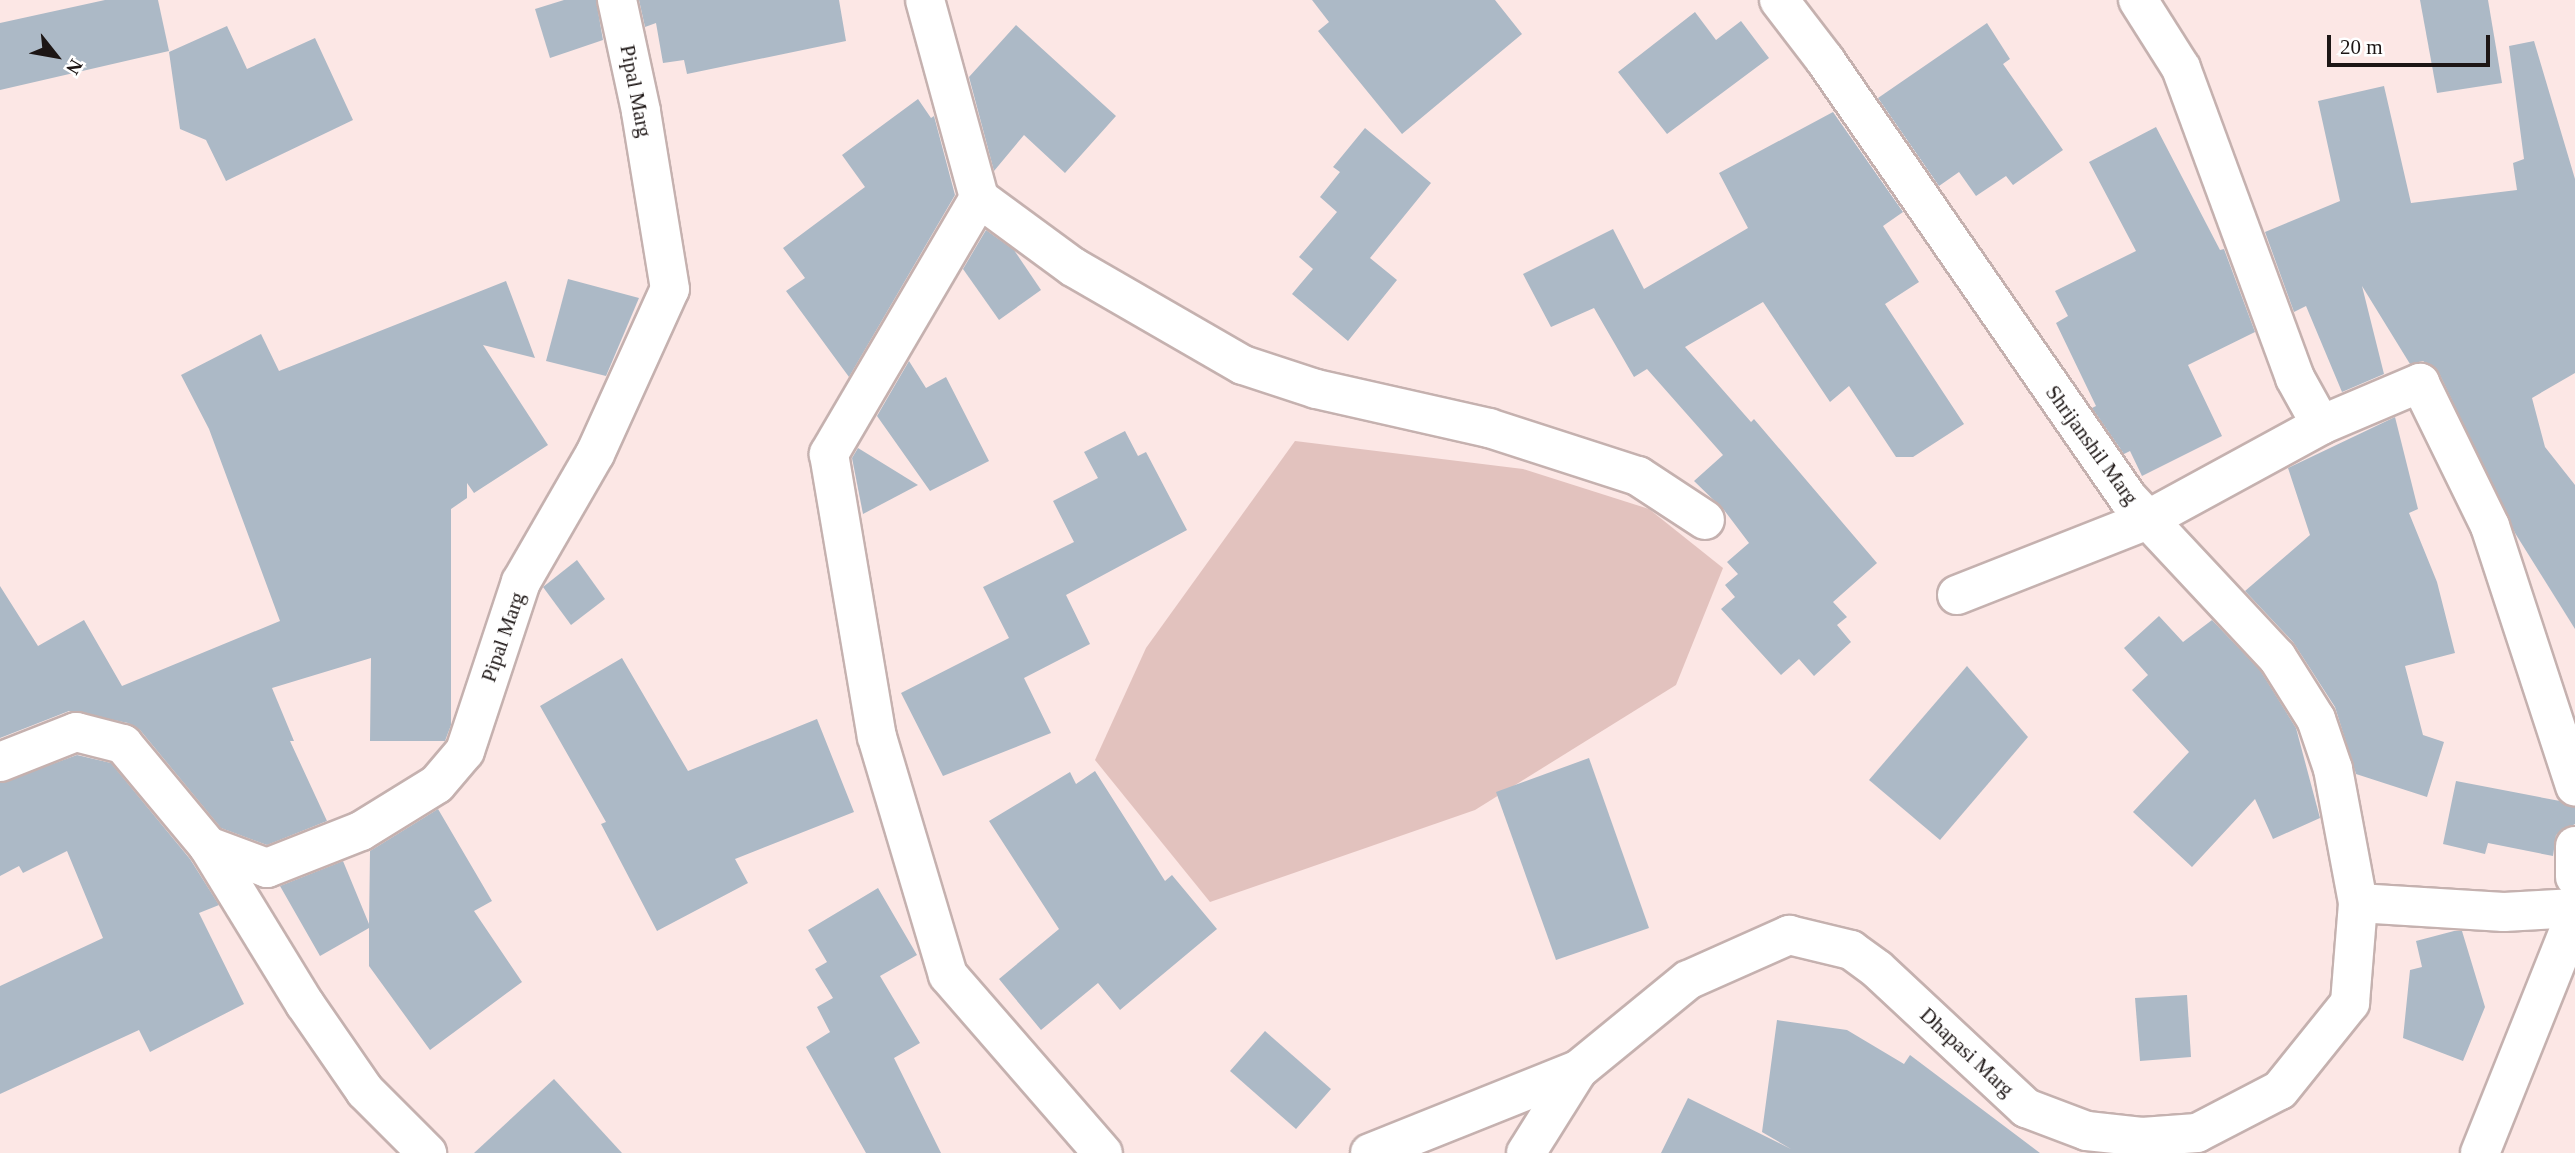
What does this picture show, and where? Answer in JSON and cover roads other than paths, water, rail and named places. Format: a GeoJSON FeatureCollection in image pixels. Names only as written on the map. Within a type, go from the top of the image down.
{"type":"FeatureCollection","features":[{"type":"Feature","properties":{"kind":"street","name":"Pipal Marg"},"geometry":{"type":"LineString","coordinates":[[0,762],[76,732],[123,744],[208,846],[267,868],[361,831],[438,784],[465,751],[521,582],[596,454],[670,289],[641,111],[617,0]]}},
{"type":"Feature","properties":{"kind":"street"},"geometry":{"type":"LineString","coordinates":[[925,0],[979,198],[1073,267],[1242,365],[1316,389],[1489,428],[1637,476],[1705,520]]}},
{"type":"Feature","properties":{"kind":"street","name":"Shrijanshil Marg"},"geometry":{"type":"LineString","coordinates":[[1779,0],[2147,520],[2277,657],[2316,719],[2333,769],[2358,903]]}},
{"type":"Feature","properties":{"kind":"street"},"geometry":{"type":"LineString","coordinates":[[2138,0],[2181,68],[2295,378],[2321,425]]}},
{"type":"Feature","properties":{"kind":"street"},"geometry":{"type":"LineString","coordinates":[[979,198],[829,454],[877,737],[948,975],[1019,1062],[1103,1153]]}},
{"type":"Feature","properties":{"kind":"street"},"geometry":{"type":"LineString","coordinates":[[1957,595],[2147,520],[2321,425],[2420,383],[2490,526],[2575,786]]}},
{"type":"Feature","properties":{"kind":"street"},"geometry":{"type":"LineString","coordinates":[[208,846],[305,1004],[365,1091],[427,1153]]}},
{"type":"Feature","properties":{"kind":"street"},"geometry":{"type":"LineString","coordinates":[[2575,846],[2575,877]]}},
{"type":"Feature","properties":{"kind":"street"},"geometry":{"type":"LineString","coordinates":[[2358,903],[2504,912],[2575,908]]}},
{"type":"Feature","properties":{"kind":"street","name":"Dhapasi Marg"},"geometry":{"type":"LineString","coordinates":[[1370,1153],[1578,1069],[1688,980],[1789,935],[1851,950],[1877,969],[2026,1108],[2087,1130],[2142,1137],[2197,1133],[2280,1090],[2350,1003],[2358,903]]}},
{"type":"Feature","properties":{"kind":"street"},"geometry":{"type":"LineString","coordinates":[[2480,1153],[2575,916]]}},
{"type":"Feature","properties":{"kind":"street"},"geometry":{"type":"LineString","coordinates":[[1526,1153],[1578,1069]]}}]}
